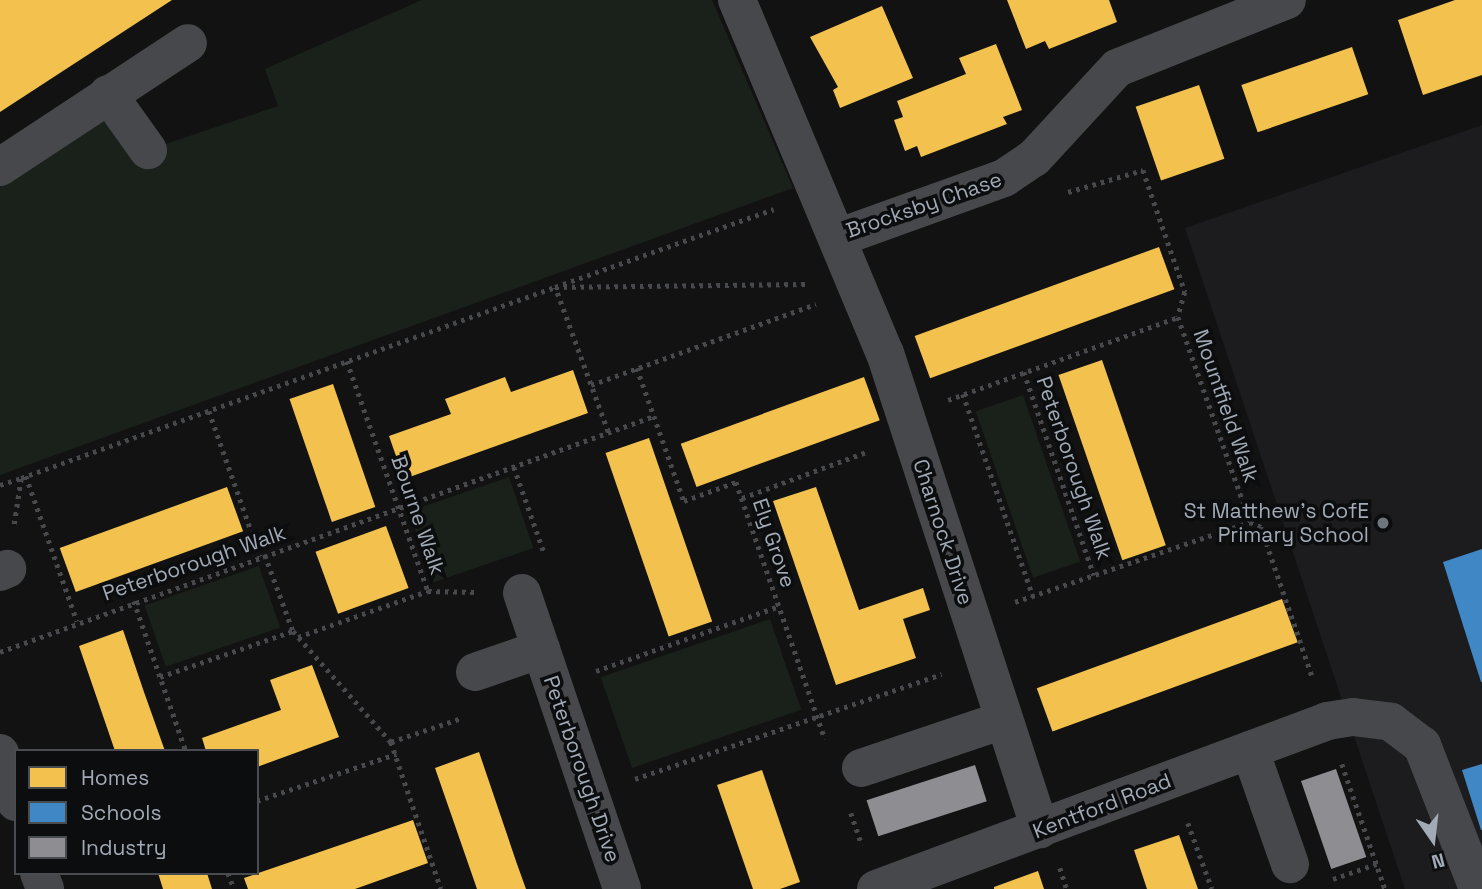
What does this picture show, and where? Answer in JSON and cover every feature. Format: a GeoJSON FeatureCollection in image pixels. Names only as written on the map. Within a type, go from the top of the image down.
{"type":"FeatureCollection","features":[{"type":"Feature","properties":{"kind":"street","name":"Brocksby Chase"},"geometry":{"type":"LineString","coordinates":[[737,0],[840,237],[1022,168],[1116,68],[1249,6],[1287,0]]}},
{"type":"Feature","properties":{"kind":"street"},"geometry":{"type":"LineString","coordinates":[[0,167],[188,43]]}},
{"type":"Feature","properties":{"kind":"street"},"geometry":{"type":"LineString","coordinates":[[108,94],[148,150]]}},
{"type":"Feature","properties":{"kind":"street","name":"Charnock Drive"},"geometry":{"type":"LineString","coordinates":[[840,237],[908,425],[1040,830]]}},
{"type":"Feature","properties":{"kind":"street","name":"Peterborough Drive"},"geometry":{"type":"LineString","coordinates":[[522,593],[622,889]]}},
{"type":"Feature","properties":{"kind":"street","name":"Peterborough Drive"},"geometry":{"type":"LineString","coordinates":[[475,672],[541,649]]}},
{"type":"Feature","properties":{"kind":"street","name":"Kentford Road"},"geometry":{"type":"LineString","coordinates":[[878,889],[1327,721],[1372,717],[1406,729],[1422,745],[1478,889]]}},
{"type":"Feature","properties":{"kind":"street"},"geometry":{"type":"LineString","coordinates":[[861,768],[1004,720]]}},
{"type":"Feature","properties":{"kind":"street"},"geometry":{"type":"LineString","coordinates":[[1250,750],[1290,864]]}},
{"type":"Feature","properties":{"kind":"street"},"geometry":{"type":"LineString","coordinates":[[0,753],[14,796]]}},
{"type":"Feature","properties":{"kind":"path","name":"Mountfield Walk"},"geometry":{"type":"LineString","coordinates":[[1022,168],[1069,192],[1143,170],[1185,292],[1178,317],[1250,522],[1261,527],[1385,889]]}},
{"type":"Feature","properties":{"kind":"path"},"geometry":{"type":"LineString","coordinates":[[0,485],[821,192]]}},
{"type":"Feature","properties":{"kind":"path"},"geometry":{"type":"LineString","coordinates":[[555,287],[858,286]]}},
{"type":"Feature","properties":{"kind":"path"},"geometry":{"type":"LineString","coordinates":[[591,384],[858,286]]}},
{"type":"Feature","properties":{"kind":"path"},"geometry":{"type":"LineString","coordinates":[[555,287],[608,432]]}},
{"type":"Feature","properties":{"kind":"path","name":"Peterborough Walk"},"geometry":{"type":"LineString","coordinates":[[742,498],[908,425],[963,394],[1178,317]]}},
{"type":"Feature","properties":{"kind":"path","name":"Bourne Walk"},"geometry":{"type":"LineString","coordinates":[[347,361],[428,592],[522,593]]}},
{"type":"Feature","properties":{"kind":"path"},"geometry":{"type":"LineString","coordinates":[[399,508],[654,416],[637,368]]}},
{"type":"Feature","properties":{"kind":"path","name":"Peterborough Walk"},"geometry":{"type":"LineString","coordinates":[[1024,372],[1094,575]]}},
{"type":"Feature","properties":{"kind":"path"},"geometry":{"type":"LineString","coordinates":[[963,394],[1033,596]]}},
{"type":"Feature","properties":{"kind":"path"},"geometry":{"type":"LineString","coordinates":[[209,411],[293,631],[396,754],[441,889]]}},
{"type":"Feature","properties":{"kind":"path","name":"Ely Grove"},"geometry":{"type":"LineString","coordinates":[[654,416],[684,501],[736,482],[827,743]]}},
{"type":"Feature","properties":{"kind":"path"},"geometry":{"type":"LineString","coordinates":[[514,467],[545,555],[522,593]]}},
{"type":"Feature","properties":{"kind":"path"},"geometry":{"type":"LineString","coordinates":[[3,571],[21,478]]}},
{"type":"Feature","properties":{"kind":"path","name":"Peterborough Walk"},"geometry":{"type":"LineString","coordinates":[[0,652],[134,601],[399,508]]}},
{"type":"Feature","properties":{"kind":"path","name":"Peterborough Walk"},"geometry":{"type":"LineString","coordinates":[[971,616],[1250,522]]}},
{"type":"Feature","properties":{"kind":"path"},"geometry":{"type":"LineString","coordinates":[[298,637],[428,592]]}},
{"type":"Feature","properties":{"kind":"path"},"geometry":{"type":"LineString","coordinates":[[134,601],[185,749]]}},
{"type":"Feature","properties":{"kind":"path"},"geometry":{"type":"LineString","coordinates":[[554,686],[780,606]]}},
{"type":"Feature","properties":{"kind":"path"},"geometry":{"type":"LineString","coordinates":[[160,677],[293,631]]}},
{"type":"Feature","properties":{"kind":"path"},"geometry":{"type":"LineString","coordinates":[[590,794],[984,658]]}},
{"type":"Feature","properties":{"kind":"path"},"geometry":{"type":"LineString","coordinates":[[259,800],[396,754]]}},
{"type":"Feature","properties":{"kind":"path"},"geometry":{"type":"LineString","coordinates":[[1173,779],[1212,889]]}},
{"type":"Feature","properties":{"kind":"path"},"geometry":{"type":"LineString","coordinates":[[850,809],[878,889]]}},
{"type":"Feature","properties":{"kind":"path"},"geometry":{"type":"LineString","coordinates":[[1329,881],[1376,864]]}},
{"type":"Feature","properties":{"kind":"shaded area"},"geometry":{"type":"Polygon","coordinates":[[[422,0],[712,0],[793,188],[0,475],[0,170],[108,94],[148,150],[278,106],[265,69],[422,0]]]}},
{"type":"Feature","properties":{"kind":"shaded area","name":"St Matthew's CofE Primary School"},"geometry":{"type":"Polygon","coordinates":[[[1482,125],[1482,889],[1405,889],[1185,228],[1482,125]]]}},
{"type":"Feature","properties":{"kind":"shaded area"},"geometry":{"type":"Polygon","coordinates":[[[1023,395],[1080,561],[1033,578],[976,411],[1023,395]]]}},
{"type":"Feature","properties":{"kind":"shaded area"},"geometry":{"type":"Polygon","coordinates":[[[509,477],[533,548],[433,582],[409,512],[509,477]]]}},
{"type":"Feature","properties":{"kind":"shaded area"},"geometry":{"type":"Polygon","coordinates":[[[259,566],[280,627],[166,667],[145,605],[259,566]]]}},
{"type":"Feature","properties":{"kind":"shaded area"},"geometry":{"type":"Polygon","coordinates":[[[770,619],[801,710],[632,768],[601,677],[770,619]]]}},
{"type":"Feature","properties":{"kind":"building: Homes"},"geometry":{"type":"Polygon","coordinates":[[[0,0],[172,0],[0,112],[0,0]]]}},
{"type":"Feature","properties":{"kind":"building: Homes"},"geometry":{"type":"Polygon","coordinates":[[[1007,0],[1109,0],[1117,22],[1049,49],[1045,41],[1026,49],[1007,0]]]}},
{"type":"Feature","properties":{"kind":"building: Homes"},"geometry":{"type":"Polygon","coordinates":[[[1455,0],[1482,0],[1482,75],[1423,95],[1398,20],[1455,0]]]}},
{"type":"Feature","properties":{"kind":"building: Homes"},"geometry":{"type":"Polygon","coordinates":[[[882,6],[913,78],[840,108],[833,90],[838,87],[810,37],[882,6]]]}},
{"type":"Feature","properties":{"kind":"building: Homes"},"geometry":{"type":"Polygon","coordinates":[[[996,44],[1022,110],[1003,117],[1007,124],[921,157],[917,146],[905,151],[894,120],[903,117],[897,101],[966,74],[959,58],[996,44]]]}},
{"type":"Feature","properties":{"kind":"building: Homes"},"geometry":{"type":"Polygon","coordinates":[[[1352,47],[1368,94],[1258,132],[1241,85],[1352,47]]]}},
{"type":"Feature","properties":{"kind":"building: Homes"},"geometry":{"type":"Polygon","coordinates":[[[1199,85],[1224,159],[1161,181],[1136,107],[1199,85]]]}},
{"type":"Feature","properties":{"kind":"building: Homes"},"geometry":{"type":"Polygon","coordinates":[[[1159,247],[1174,289],[930,378],[915,336],[1159,247]]]}},
{"type":"Feature","properties":{"kind":"building: Homes"},"geometry":{"type":"Polygon","coordinates":[[[1102,360],[1166,545],[1122,560],[1059,375],[1102,360]]]}},
{"type":"Feature","properties":{"kind":"building: Homes"},"geometry":{"type":"Polygon","coordinates":[[[573,370],[588,413],[404,479],[389,436],[451,414],[445,399],[505,377],[511,392],[573,370]]]}},
{"type":"Feature","properties":{"kind":"building: Homes"},"geometry":{"type":"Polygon","coordinates":[[[864,377],[880,420],[696,487],[681,444],[864,377]]]}},
{"type":"Feature","properties":{"kind":"building: Homes"},"geometry":{"type":"Polygon","coordinates":[[[333,384],[375,507],[332,522],[290,399],[333,384]]]}},
{"type":"Feature","properties":{"kind":"building: Homes"},"geometry":{"type":"Polygon","coordinates":[[[649,438],[712,621],[669,636],[606,453],[649,438]]]}},
{"type":"Feature","properties":{"kind":"building: Homes"},"geometry":{"type":"Polygon","coordinates":[[[227,487],[243,531],[76,592],[60,548],[227,487]]]}},
{"type":"Feature","properties":{"kind":"building: Homes"},"geometry":{"type":"Polygon","coordinates":[[[816,487],[859,610],[923,588],[930,610],[903,619],[916,658],[836,685],[773,501],[816,487]]]}},
{"type":"Feature","properties":{"kind":"building: Homes"},"geometry":{"type":"Polygon","coordinates":[[[386,526],[409,588],[338,614],[316,552],[386,526]]]}},
{"type":"Feature","properties":{"kind":"building: Homes"},"geometry":{"type":"Polygon","coordinates":[[[1282,599],[1298,642],[1052,731],[1037,688],[1282,599]]]}},
{"type":"Feature","properties":{"kind":"building: Homes"},"geometry":{"type":"Polygon","coordinates":[[[123,630],[164,749],[114,749],[79,646],[123,630]]]}},
{"type":"Feature","properties":{"kind":"building: Homes"},"geometry":{"type":"Polygon","coordinates":[[[312,665],[339,737],[259,766],[259,749],[205,749],[202,738],[281,710],[270,680],[312,665]]]}},
{"type":"Feature","properties":{"kind":"building: Homes"},"geometry":{"type":"Polygon","coordinates":[[[479,752],[526,889],[477,889],[435,768],[479,752]]]}},
{"type":"Feature","properties":{"kind":"building: Homes"},"geometry":{"type":"Polygon","coordinates":[[[762,770],[800,882],[780,889],[753,889],[717,785],[762,770]]]}},
{"type":"Feature","properties":{"kind":"building: Homes"},"geometry":{"type":"Polygon","coordinates":[[[413,820],[428,863],[355,889],[248,889],[244,878],[413,820]]]}},
{"type":"Feature","properties":{"kind":"building: Homes"},"geometry":{"type":"Polygon","coordinates":[[[1179,835],[1198,889],[1147,889],[1134,850],[1179,835]]]}},
{"type":"Feature","properties":{"kind":"building: Homes"},"geometry":{"type":"Polygon","coordinates":[[[1038,871],[1044,889],[994,889],[994,887],[1038,871]]]}},
{"type":"Feature","properties":{"kind":"building: Homes"},"geometry":{"type":"Polygon","coordinates":[[[159,875],[208,875],[212,889],[163,889],[159,875]]]}},
{"type":"Feature","properties":{"kind":"building: Schools"},"geometry":{"type":"Polygon","coordinates":[[[1482,549],[1482,682],[1481,682],[1443,562],[1482,549]]]}},
{"type":"Feature","properties":{"kind":"building: Schools"},"geometry":{"type":"Polygon","coordinates":[[[1482,764],[1482,830],[1481,830],[1462,770],[1482,764]]]}},
{"type":"Feature","properties":{"kind":"building: Industry"},"geometry":{"type":"Polygon","coordinates":[[[975,765],[987,801],[878,836],[867,800],[975,765]]]}},
{"type":"Feature","properties":{"kind":"building: Industry"},"geometry":{"type":"Polygon","coordinates":[[[1336,769],[1366,857],[1331,869],[1301,781],[1336,769]]]}},
{"type":"Feature","properties":{"kind":"place","name":"St Matthew's CofE Primary School"},"geometry":{"type":"Point","coordinates":[1383,523]}}]}
